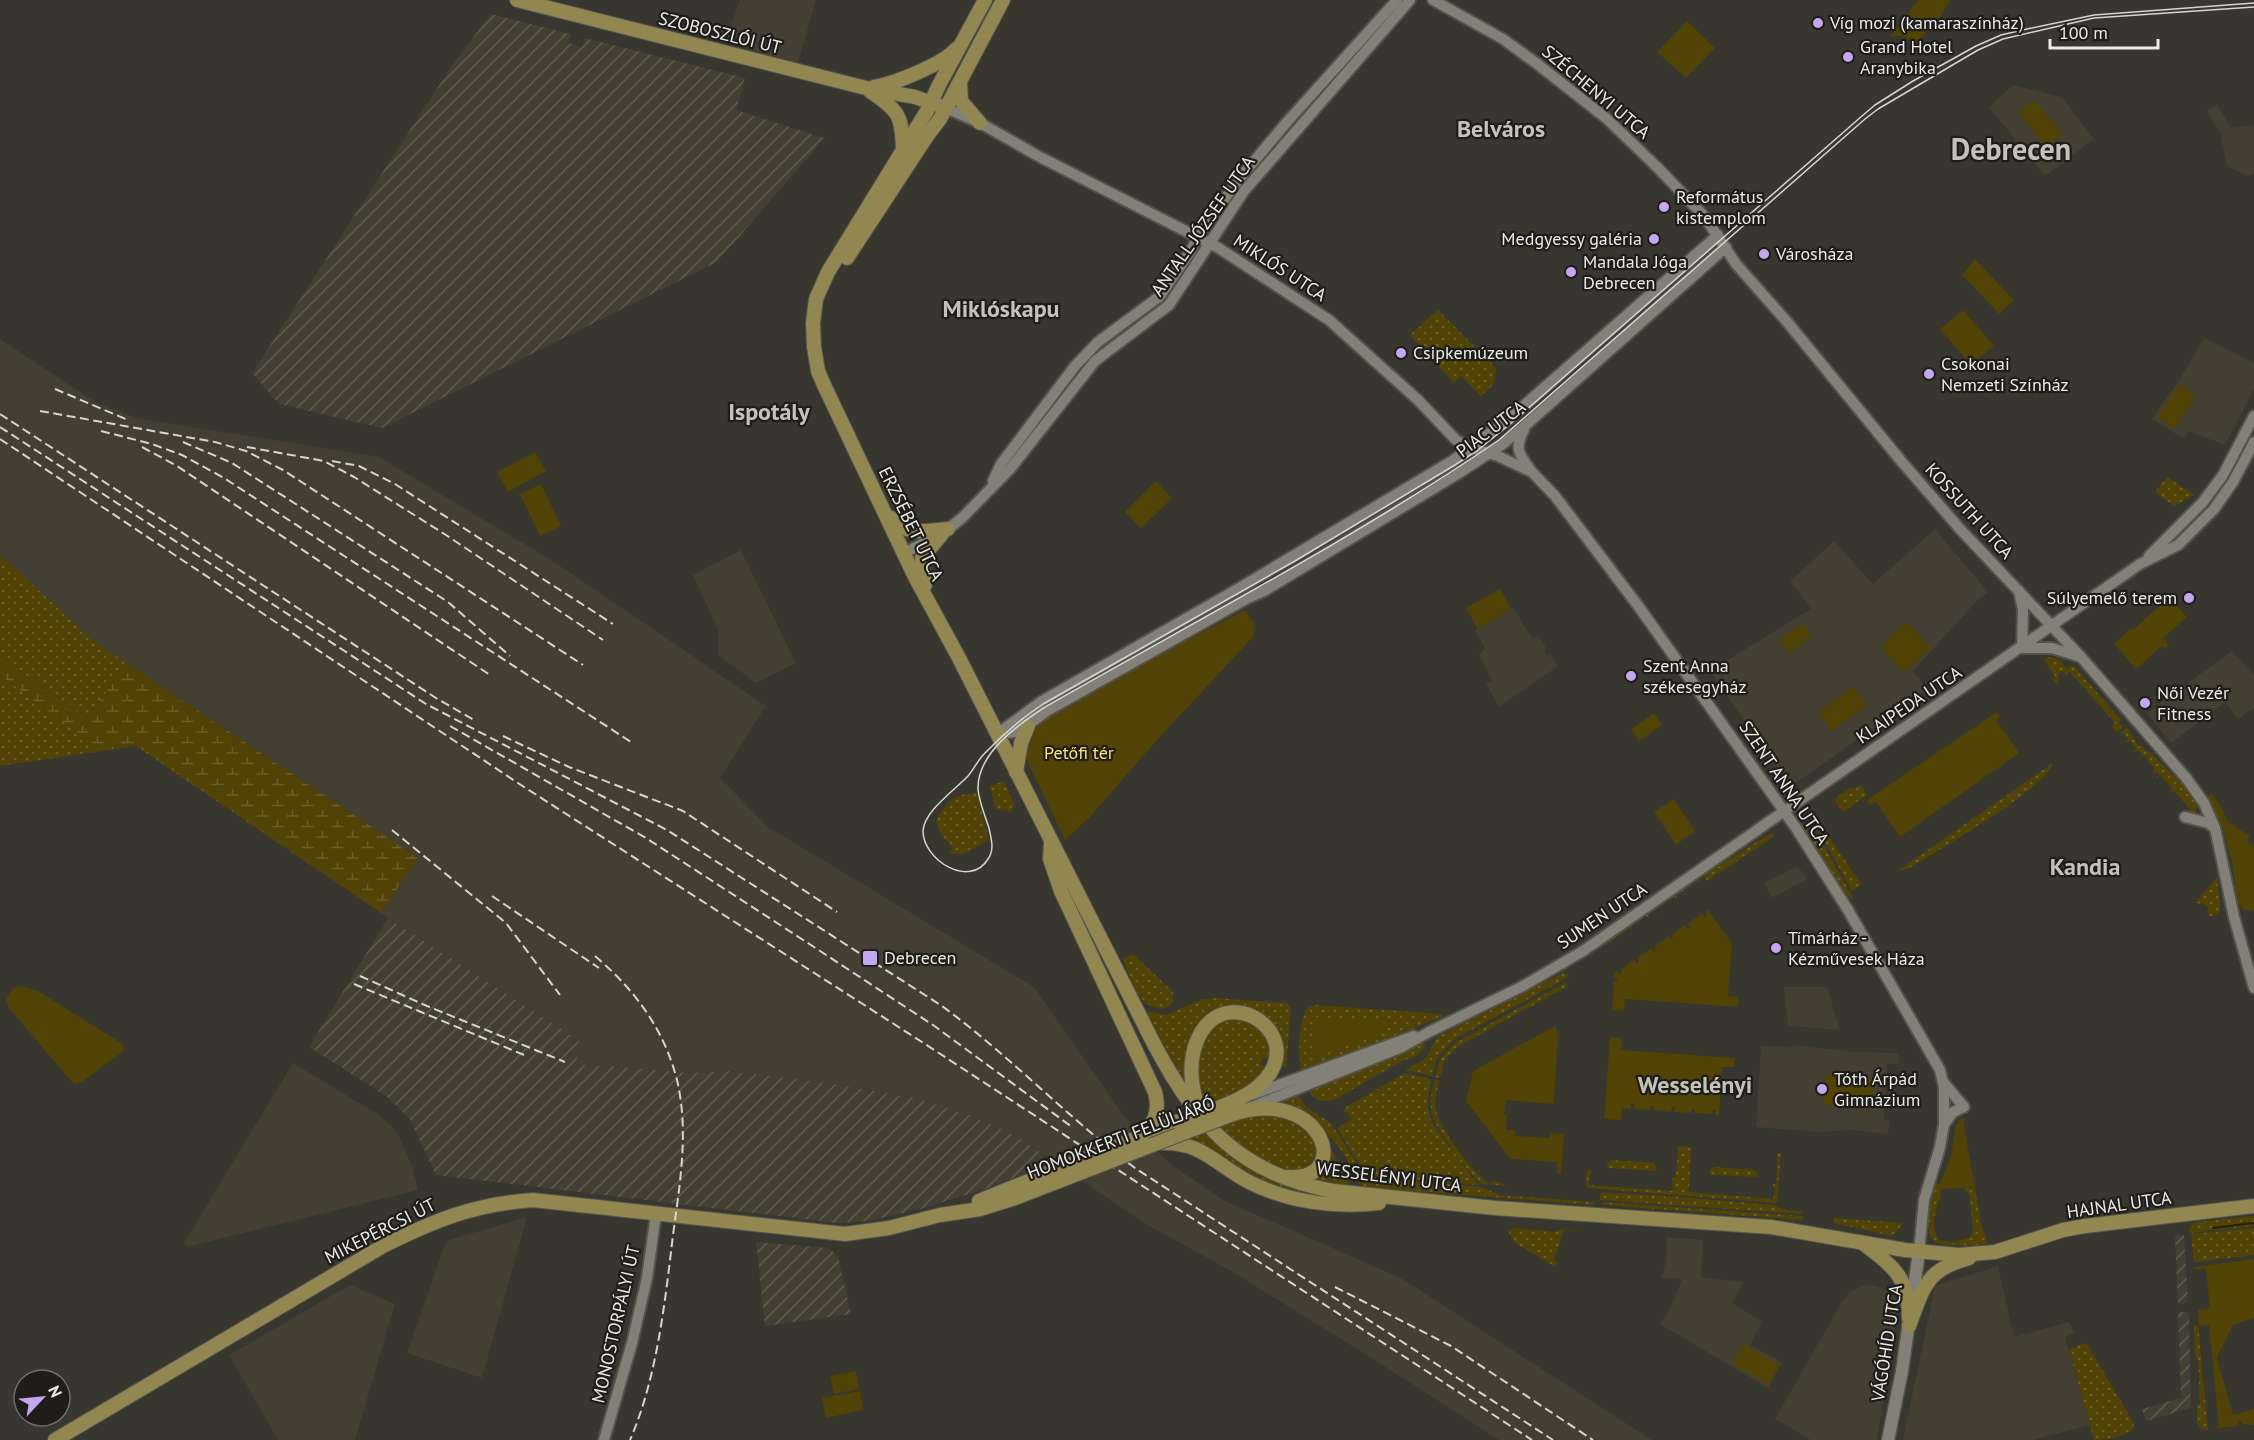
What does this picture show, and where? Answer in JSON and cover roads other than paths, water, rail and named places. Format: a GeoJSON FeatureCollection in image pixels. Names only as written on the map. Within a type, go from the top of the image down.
{"type":"FeatureCollection","features":[{"type":"Feature","properties":{"kind":"main road","name":"SZOBOSZLÓI ÚT"},"geometry":{"type":"LineString","coordinates":[[517,0],[866,88],[915,97],[929,106]]}},
{"type":"Feature","properties":{"kind":"main road","name":"ERZSÉBET UTCA"},"geometry":{"type":"LineString","coordinates":[[986,0],[929,106],[828,272],[816,299],[813,323],[818,371],[824,385],[904,553],[989,719],[999,733]]}},
{"type":"Feature","properties":{"kind":"main road","name":"ERZSÉBET UTCA"},"geometry":{"type":"LineString","coordinates":[[813,323],[833,279],[946,108],[1003,0]]}},
{"type":"Feature","properties":{"kind":"main road"},"geometry":{"type":"LineString","coordinates":[[866,88],[887,85],[950,56],[964,40]]}},
{"type":"Feature","properties":{"kind":"main road"},"geometry":{"type":"LineString","coordinates":[[960,82],[961,101],[980,123]]}},
{"type":"Feature","properties":{"kind":"main road"},"geometry":{"type":"LineString","coordinates":[[866,88],[929,106],[938,111],[946,108]]}},
{"type":"Feature","properties":{"kind":"main road"},"geometry":{"type":"LineString","coordinates":[[866,88],[888,104],[898,115],[903,150]]}},
{"type":"Feature","properties":{"kind":"main road"},"geometry":{"type":"LineString","coordinates":[[927,136],[930,121],[929,106]]}},
{"type":"Feature","properties":{"kind":"main road"},"geometry":{"type":"LineString","coordinates":[[884,509],[903,529],[920,532],[945,531]]}},
{"type":"Feature","properties":{"kind":"main road"},"geometry":{"type":"LineString","coordinates":[[932,607],[921,564],[925,552],[945,531]]}},
{"type":"Feature","properties":{"kind":"main road"},"geometry":{"type":"LineString","coordinates":[[1016,772],[1022,737],[1028,726]]}},
{"type":"Feature","properties":{"kind":"main road","name":"WESSELÉNYI UTCA"},"geometry":{"type":"LineString","coordinates":[[999,733],[1016,772],[1169,1072],[1185,1098],[1207,1125],[1236,1152],[1280,1176],[1321,1189],[1404,1199],[1771,1227],[1919,1252]]}},
{"type":"Feature","properties":{"kind":"main road"},"geometry":{"type":"LineString","coordinates":[[1051,840],[1050,859],[1061,891],[1157,1102],[1154,1123],[1142,1136]]}},
{"type":"Feature","properties":{"kind":"main road"},"geometry":{"type":"LineString","coordinates":[[1207,1125],[1197,1104],[1192,1084],[1194,1051],[1202,1030],[1211,1021],[1225,1014],[1237,1012],[1250,1015],[1263,1023],[1273,1036],[1277,1053],[1275,1064],[1267,1078],[1238,1106]]}},
{"type":"Feature","properties":{"kind":"main road"},"geometry":{"type":"LineString","coordinates":[[1238,1106],[1283,1110],[1305,1120],[1318,1133],[1324,1153],[1319,1166],[1303,1176],[1280,1176]]}},
{"type":"Feature","properties":{"kind":"main road","name":"HOMOKKERTI FELÜLJÁRÓ"},"geometry":{"type":"LineString","coordinates":[[1013,1193],[1142,1136],[1238,1106]]}},
{"type":"Feature","properties":{"kind":"main road","name":"HOMOKKERTI FELÜLJÁRÓ"},"geometry":{"type":"LineString","coordinates":[[1013,1193],[1162,1143],[1222,1112]]}},
{"type":"Feature","properties":{"kind":"main road"},"geometry":{"type":"LineString","coordinates":[[1162,1143],[1191,1146],[1246,1180],[1283,1195],[1309,1202],[1338,1205],[1404,1199]]}},
{"type":"Feature","properties":{"kind":"main road","name":"MIKEPÉRCSI ÚT"},"geometry":{"type":"LineString","coordinates":[[55,1440],[383,1246],[464,1211],[500,1203],[533,1200],[845,1234],[889,1228],[940,1215],[980,1209],[1013,1193]]}},
{"type":"Feature","properties":{"kind":"main road","name":"HAJNAL UTCA"},"geometry":{"type":"LineString","coordinates":[[1919,1252],[1981,1255],[2009,1249],[2076,1227],[2254,1206]]}},
{"type":"Feature","properties":{"kind":"main road"},"geometry":{"type":"LineString","coordinates":[[1862,1243],[1884,1260],[1904,1283],[1908,1296],[1909,1326]]}},
{"type":"Feature","properties":{"kind":"main road","name":"VÁGÓHÍD UTCA"},"geometry":{"type":"LineString","coordinates":[[1888,1440],[1909,1326],[1919,1252]]}},
{"type":"Feature","properties":{"kind":"main road"},"geometry":{"type":"LineString","coordinates":[[1909,1326],[1924,1288],[1935,1272],[1948,1265],[1981,1255]]}},
{"type":"Feature","properties":{"kind":"street","name":"ANTALL JÓZSEF UTCA"},"geometry":{"type":"LineString","coordinates":[[1204,239],[1206,223],[1245,172],[1397,0]]}},
{"type":"Feature","properties":{"kind":"street","name":"ANTALL JÓZSEF UTCA"},"geometry":{"type":"LineString","coordinates":[[904,553],[945,531],[975,507],[990,488],[1010,469],[1095,361],[1169,305],[1204,239],[1261,170],[1410,0]]}},
{"type":"Feature","properties":{"kind":"street","name":"SZÉCHENYI UTCA"},"geometry":{"type":"LineString","coordinates":[[1433,0],[1503,39],[1606,118],[1658,166],[1718,234]]}},
{"type":"Feature","properties":{"kind":"street","name":"MIKLÓS UTCA"},"geometry":{"type":"LineString","coordinates":[[946,108],[980,123],[1040,157],[1204,239],[1329,320],[1418,400],[1466,450]]}},
{"type":"Feature","properties":{"kind":"street","name":"KOSSUTH UTCA"},"geometry":{"type":"LineString","coordinates":[[1718,234],[1736,264],[1788,323],[1885,442],[1960,529],[2081,657],[2187,779],[2204,803],[2215,828],[2234,917],[2254,988]]}},
{"type":"Feature","properties":{"kind":"street","name":"PIAC UTCA"},"geometry":{"type":"LineString","coordinates":[[999,733],[1042,701],[1241,587],[1466,450],[1512,416],[1718,234]]}},
{"type":"Feature","properties":{"kind":"street","name":"PIAC UTCA"},"geometry":{"type":"LineString","coordinates":[[1028,726],[1047,711],[1273,586],[1489,453],[1527,424],[1726,247]]}},
{"type":"Feature","properties":{"kind":"street"},"geometry":{"type":"LineString","coordinates":[[2140,564],[2203,502],[2223,475],[2254,416]]}},
{"type":"Feature","properties":{"kind":"street"},"geometry":{"type":"LineString","coordinates":[[1527,424],[1518,439],[1518,444],[1520,456],[1532,472]]}},
{"type":"Feature","properties":{"kind":"street"},"geometry":{"type":"LineString","coordinates":[[2140,564],[2178,545],[2187,537],[2233,482],[2254,442]]}},
{"type":"Feature","properties":{"kind":"street","name":"SZENT ANNA UTCA"},"geometry":{"type":"LineString","coordinates":[[1466,450],[1489,453],[1532,472],[1555,496],[1639,607],[1784,810],[1848,910],[1936,1062],[1944,1083],[1944,1124],[1942,1139],[1924,1200],[1919,1252]]}},
{"type":"Feature","properties":{"kind":"street"},"geometry":{"type":"LineString","coordinates":[[1459,473],[1466,450]]}},
{"type":"Feature","properties":{"kind":"street"},"geometry":{"type":"LineString","coordinates":[[2181,526],[2187,537]]}},
{"type":"Feature","properties":{"kind":"street","name":"KLAIPEDA UTCA"},"geometry":{"type":"LineString","coordinates":[[1784,810],[2022,648],[2140,564]]}},
{"type":"Feature","properties":{"kind":"street"},"geometry":{"type":"LineString","coordinates":[[2019,591],[2023,610],[2022,648],[2052,648],[2081,657]]}},
{"type":"Feature","properties":{"kind":"street"},"geometry":{"type":"LineString","coordinates":[[999,733],[1017,732],[1028,726]]}},
{"type":"Feature","properties":{"kind":"street"},"geometry":{"type":"LineString","coordinates":[[2204,803],[2200,813],[2188,818],[2215,828]]}},
{"type":"Feature","properties":{"kind":"street","name":"SUMEN UTCA"},"geometry":{"type":"LineString","coordinates":[[1238,1106],[1400,1040],[1429,1032],[1487,1005],[1568,960],[1784,810]]}},
{"type":"Feature","properties":{"kind":"street"},"geometry":{"type":"LineString","coordinates":[[1944,1083],[1964,1107],[1953,1112],[1944,1124]]}},
{"type":"Feature","properties":{"kind":"street","name":"MONOSTORPÁLYI ÚT"},"geometry":{"type":"LineString","coordinates":[[604,1440],[632,1343],[647,1278],[657,1214]]}},
{"type":"Feature","properties":{"kind":"waterway"},"geometry":{"type":"LineString","coordinates":[[2213,1228],[2254,1223]]}},
{"type":"Feature","properties":{"kind":"tram line"},"geometry":{"type":"LineString","coordinates":[[2254,3],[2094,15],[2001,35],[1976,46],[1875,105],[1478,450],[1295,561],[1043,704],[1020,721],[984,754],[968,776],[934,808],[923,831],[925,842],[931,852],[939,861],[960,871],[980,868],[988,859],[992,844],[978,789],[980,776],[984,763],[992,752],[1023,722],[1045,707],[1332,545],[1499,440],[1878,109],[1978,50],[2003,39],[2094,18],[2254,7]]}},
{"type":"Feature","properties":{"kind":"railway"},"geometry":{"type":"LineString","coordinates":[[55,389],[128,420]]}},
{"type":"Feature","properties":{"kind":"railway"},"geometry":{"type":"LineString","coordinates":[[40,411],[215,442],[246,451],[283,470],[583,665]]}},
{"type":"Feature","properties":{"kind":"railway"},"geometry":{"type":"LineString","coordinates":[[0,414],[436,698],[474,720]]}},
{"type":"Feature","properties":{"kind":"railway"},"geometry":{"type":"LineString","coordinates":[[0,427],[426,704],[667,830],[942,1006],[1135,1168],[1553,1440]]}},
{"type":"Feature","properties":{"kind":"railway"},"geometry":{"type":"LineString","coordinates":[[101,431],[152,444],[182,455],[224,478],[631,742]]}},
{"type":"Feature","properties":{"kind":"railway"},"geometry":{"type":"LineString","coordinates":[[0,439],[521,785],[922,1042],[1532,1440]]}},
{"type":"Feature","properties":{"kind":"railway"},"geometry":{"type":"LineString","coordinates":[[183,442],[232,463],[448,602],[510,656]]}},
{"type":"Feature","properties":{"kind":"railway"},"geometry":{"type":"LineString","coordinates":[[142,447],[177,466],[490,675]]}},
{"type":"Feature","properties":{"kind":"railway"},"geometry":{"type":"LineString","coordinates":[[247,447],[324,461],[354,477],[446,535],[603,640]]}},
{"type":"Feature","properties":{"kind":"railway"},"geometry":{"type":"LineString","coordinates":[[332,461],[359,466],[395,484],[613,624]]}},
{"type":"Feature","properties":{"kind":"railway"},"geometry":{"type":"LineString","coordinates":[[450,726],[646,838],[933,1025],[1072,1127]]}},
{"type":"Feature","properties":{"kind":"railway"},"geometry":{"type":"LineString","coordinates":[[503,736],[569,767],[683,811],[837,912]]}},
{"type":"Feature","properties":{"kind":"railway"},"geometry":{"type":"LineString","coordinates":[[392,830],[506,923],[560,995]]}},
{"type":"Feature","properties":{"kind":"railway"},"geometry":{"type":"LineString","coordinates":[[492,896],[599,968]]}},
{"type":"Feature","properties":{"kind":"railway"},"geometry":{"type":"LineString","coordinates":[[595,956],[623,983],[656,1027],[671,1061],[681,1099],[683,1138],[681,1177],[663,1313],[647,1391],[630,1440]]}},
{"type":"Feature","properties":{"kind":"railway"},"geometry":{"type":"LineString","coordinates":[[360,976],[565,1062]]}},
{"type":"Feature","properties":{"kind":"railway"},"geometry":{"type":"LineString","coordinates":[[354,984],[524,1055]]}},
{"type":"Feature","properties":{"kind":"railway"},"geometry":{"type":"LineString","coordinates":[[1335,1287],[1451,1346],[1593,1440]]}},
{"type":"Feature","properties":{"kind":"place","name":"Víg mozi (kamaraszínház)"},"geometry":{"type":"Point","coordinates":[1818,23]}},
{"type":"Feature","properties":{"kind":"place","name":"Grand Hotel Aranybika"},"geometry":{"type":"Point","coordinates":[1848,57]}},
{"type":"Feature","properties":{"kind":"place","name":"Református kistemplom"},"geometry":{"type":"Point","coordinates":[1664,207]}},
{"type":"Feature","properties":{"kind":"place","name":"Medgyessy galéria"},"geometry":{"type":"Point","coordinates":[1654,239]}},
{"type":"Feature","properties":{"kind":"place","name":"Városháza"},"geometry":{"type":"Point","coordinates":[1764,254]}},
{"type":"Feature","properties":{"kind":"place","name":"Mandala Jóga Debrecen"},"geometry":{"type":"Point","coordinates":[1571,272]}},
{"type":"Feature","properties":{"kind":"place","name":"Csipkemúzeum"},"geometry":{"type":"Point","coordinates":[1401,353]}},
{"type":"Feature","properties":{"kind":"place","name":"Csokonai Nemzeti Színház"},"geometry":{"type":"Point","coordinates":[1929,374]}},
{"type":"Feature","properties":{"kind":"place","name":"Súlyemelő terem"},"geometry":{"type":"Point","coordinates":[2189,598]}},
{"type":"Feature","properties":{"kind":"place","name":"Szent Anna székesegyház"},"geometry":{"type":"Point","coordinates":[1631,676]}},
{"type":"Feature","properties":{"kind":"place","name":"Női Vezér Fitness"},"geometry":{"type":"Point","coordinates":[2145,703]}},
{"type":"Feature","properties":{"kind":"place","name":"Tímárház - Kézművesek Háza"},"geometry":{"type":"Point","coordinates":[1776,948]}},
{"type":"Feature","properties":{"kind":"place","name":"Debrecen"},"geometry":{"type":"Point","coordinates":[870,958]}},
{"type":"Feature","properties":{"kind":"place","name":"Tóth Árpád Gimnázium"},"geometry":{"type":"Point","coordinates":[1822,1089]}},
{"type":"Feature","properties":{"kind":"district","name":"Belváros"},"geometry":{"type":"Point","coordinates":[1501,129]}},
{"type":"Feature","properties":{"kind":"district","name":"Debrecen"},"geometry":{"type":"Point","coordinates":[2011,150]}},
{"type":"Feature","properties":{"kind":"district","name":"Miklóskapu"},"geometry":{"type":"Point","coordinates":[1001,309]}},
{"type":"Feature","properties":{"kind":"district","name":"Ispotály"},"geometry":{"type":"Point","coordinates":[769,412]}},
{"type":"Feature","properties":{"kind":"district","name":"Kandia"},"geometry":{"type":"Point","coordinates":[2085,867]}},
{"type":"Feature","properties":{"kind":"district","name":"Wesselényi"},"geometry":{"type":"Point","coordinates":[1695,1085]}},
{"type":"Feature","properties":{"kind":"park label","name":"Petőfi tér"},"geometry":{"type":"Point","coordinates":[1079,753]}}]}
